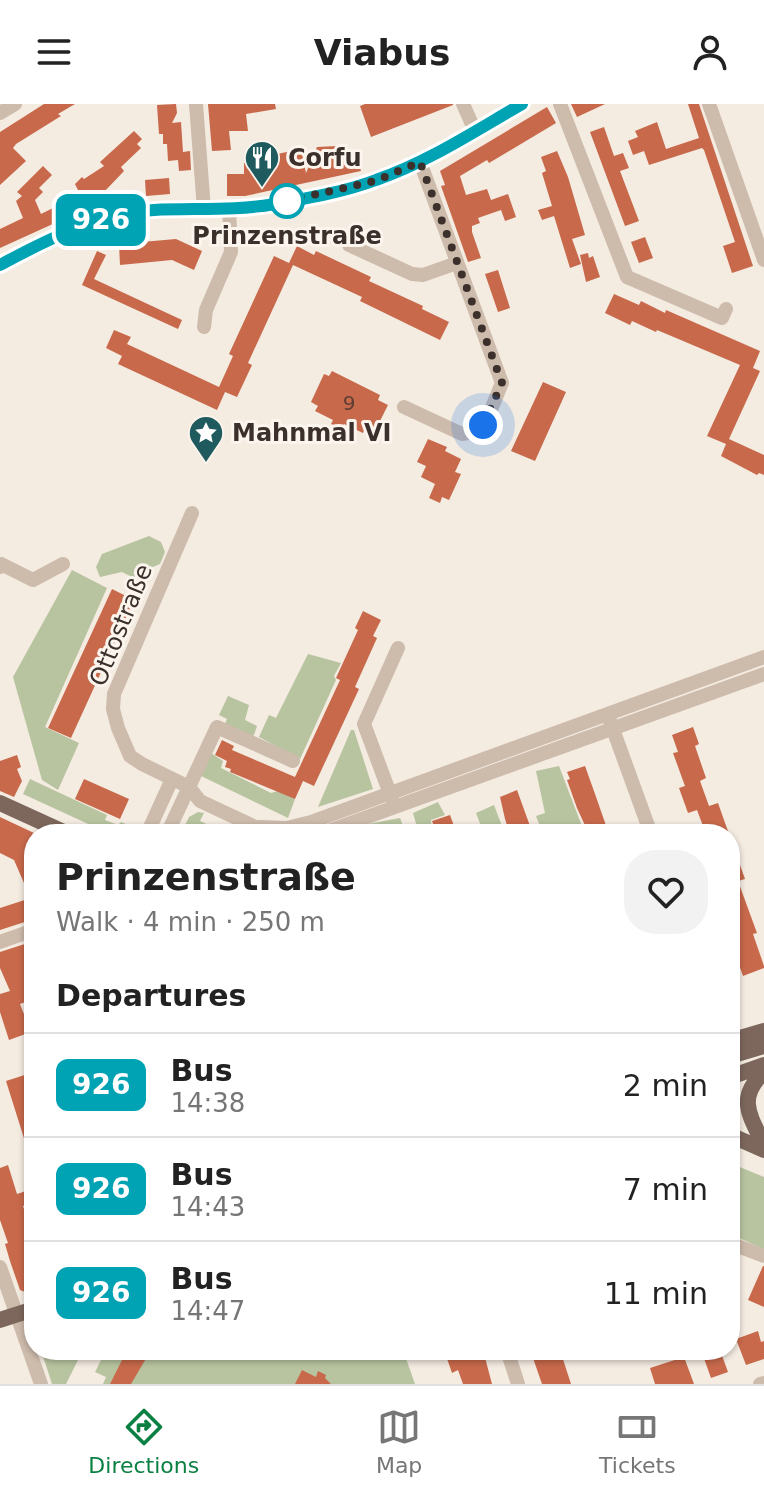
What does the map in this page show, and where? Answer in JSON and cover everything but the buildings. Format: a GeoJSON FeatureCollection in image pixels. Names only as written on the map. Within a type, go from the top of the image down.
{"type":"FeatureCollection","features":[{"type":"Feature","properties":{"kind":"main road"},"geometry":{"type":"LineString","coordinates":[[0,803],[46,824]]}},
{"type":"Feature","properties":{"kind":"main road"},"geometry":{"type":"LineString","coordinates":[[740,1038],[764,1031]]}},
{"type":"Feature","properties":{"kind":"main road"},"geometry":{"type":"LineString","coordinates":[[740,1053],[764,1046]]}},
{"type":"Feature","properties":{"kind":"main road"},"geometry":{"type":"LineString","coordinates":[[740,1073],[764,1065]]}},
{"type":"Feature","properties":{"kind":"main road"},"geometry":{"type":"LineString","coordinates":[[764,1072],[750,1086],[747,1104],[764,1149]]}},
{"type":"Feature","properties":{"kind":"main road"},"geometry":{"type":"LineString","coordinates":[[740,1139],[764,1149]]}},
{"type":"Feature","properties":{"kind":"main road"},"geometry":{"type":"LineString","coordinates":[[740,1148],[764,1149]]}},
{"type":"Feature","properties":{"kind":"street"},"geometry":{"type":"LineString","coordinates":[[196,104],[204,210]]}},
{"type":"Feature","properties":{"kind":"street"},"geometry":{"type":"LineString","coordinates":[[463,104],[475,131]]}},
{"type":"Feature","properties":{"kind":"street"},"geometry":{"type":"LineString","coordinates":[[0,265],[68,231],[108,217],[152,210],[229,209],[273,204],[375,181],[420,162],[522,104]]}},
{"type":"Feature","properties":{"kind":"street"},"geometry":{"type":"LineString","coordinates":[[560,104],[627,277],[722,318],[726,309]]}},
{"type":"Feature","properties":{"kind":"street"},"geometry":{"type":"LineString","coordinates":[[709,104],[764,260]]}},
{"type":"Feature","properties":{"kind":"street"},"geometry":{"type":"LineString","coordinates":[[404,407],[462,434],[473,433],[483,425],[502,383],[420,162]]}},
{"type":"Feature","properties":{"kind":"street"},"geometry":{"type":"LineString","coordinates":[[204,327],[206,310],[231,252],[229,209]]}},
{"type":"Feature","properties":{"kind":"street"},"geometry":{"type":"LineString","coordinates":[[349,245],[412,274],[423,275],[457,263]]}},
{"type":"Feature","properties":{"kind":"street","name":"Ottostraße"},"geometry":{"type":"LineString","coordinates":[[192,513],[114,694],[118,728],[130,756],[189,787],[200,801],[251,824]]}},
{"type":"Feature","properties":{"kind":"street"},"geometry":{"type":"LineString","coordinates":[[0,567],[1,564],[33,580],[63,564]]}},
{"type":"Feature","properties":{"kind":"street"},"geometry":{"type":"LineString","coordinates":[[392,800],[364,724],[398,648]]}},
{"type":"Feature","properties":{"kind":"street","name":"Ottostraße"},"geometry":{"type":"LineString","coordinates":[[610,722],[764,657]]}},
{"type":"Feature","properties":{"kind":"street","name":"Ottostraße"},"geometry":{"type":"LineString","coordinates":[[302,824],[392,800],[610,722],[764,674]]}},
{"type":"Feature","properties":{"kind":"street"},"geometry":{"type":"LineString","coordinates":[[610,722],[647,824]]}},
{"type":"Feature","properties":{"kind":"street"},"geometry":{"type":"LineString","coordinates":[[172,824],[217,727],[293,761]]}},
{"type":"Feature","properties":{"kind":"street"},"geometry":{"type":"LineString","coordinates":[[152,824],[172,779]]}},
{"type":"Feature","properties":{"kind":"street","name":"Ottostraße"},"geometry":{"type":"LineString","coordinates":[[341,824],[392,800]]}},
{"type":"Feature","properties":{"kind":"street"},"geometry":{"type":"LineString","coordinates":[[0,942],[24,934]]}},
{"type":"Feature","properties":{"kind":"street"},"geometry":{"type":"LineString","coordinates":[[740,1247],[764,1256]]}},
{"type":"Feature","properties":{"kind":"street"},"geometry":{"type":"LineString","coordinates":[[0,1267],[8,1318],[24,1350]]}},
{"type":"Feature","properties":{"kind":"street"},"geometry":{"type":"LineString","coordinates":[[29,1360],[41,1384]]}},
{"type":"Feature","properties":{"kind":"street"},"geometry":{"type":"LineString","coordinates":[[510,1360],[518,1384]]}},
{"type":"Feature","properties":{"kind":"green space"},"geometry":{"type":"Polygon","coordinates":[[[149,536],[161,542],[165,552],[160,564],[148,569],[151,576],[142,594],[133,586],[130,576],[122,572],[100,577],[96,567],[102,554],[149,536]]]}},
{"type":"Feature","properties":{"kind":"green space"},"geometry":{"type":"Polygon","coordinates":[[[72,570],[107,588],[45,727],[79,743],[58,790],[42,780],[13,677],[72,570]]]}},
{"type":"Feature","properties":{"kind":"green space"},"geometry":{"type":"Polygon","coordinates":[[[308,654],[341,663],[300,759],[259,737],[269,715],[276,718],[308,654]]]}},
{"type":"Feature","properties":{"kind":"green space"},"geometry":{"type":"Polygon","coordinates":[[[228,696],[249,705],[245,720],[257,726],[251,737],[225,724],[227,719],[219,715],[228,696]]]}},
{"type":"Feature","properties":{"kind":"green space"},"geometry":{"type":"Polygon","coordinates":[[[351,730],[354,730],[373,789],[318,807],[351,730]]]}},
{"type":"Feature","properties":{"kind":"green space"},"geometry":{"type":"Polygon","coordinates":[[[211,753],[223,761],[221,768],[271,793],[278,791],[295,799],[288,818],[199,775],[211,753]]]}},
{"type":"Feature","properties":{"kind":"green space"},"geometry":{"type":"Polygon","coordinates":[[[559,766],[581,824],[539,824],[536,816],[545,813],[536,771],[559,766]]]}},
{"type":"Feature","properties":{"kind":"green space"},"geometry":{"type":"Polygon","coordinates":[[[30,779],[107,815],[105,820],[115,824],[88,824],[23,794],[30,779]]]}},
{"type":"Feature","properties":{"kind":"green space"},"geometry":{"type":"Polygon","coordinates":[[[438,802],[445,815],[431,820],[431,824],[416,824],[413,813],[438,802]]]}},
{"type":"Feature","properties":{"kind":"green space"},"geometry":{"type":"Polygon","coordinates":[[[494,805],[501,824],[480,824],[476,813],[494,805]]]}},
{"type":"Feature","properties":{"kind":"green space"},"geometry":{"type":"Polygon","coordinates":[[[198,812],[204,813],[200,821],[206,824],[186,824],[189,817],[198,812]]]}},
{"type":"Feature","properties":{"kind":"green space"},"geometry":{"type":"Polygon","coordinates":[[[400,818],[402,824],[368,824],[400,818]]]}},
{"type":"Feature","properties":{"kind":"green space"},"geometry":{"type":"Polygon","coordinates":[[[740,1167],[764,1177],[764,1249],[740,1238],[740,1167]]]}},
{"type":"Feature","properties":{"kind":"green space"},"geometry":{"type":"Polygon","coordinates":[[[44,1360],[78,1360],[66,1384],[52,1384],[44,1360]]]}},
{"type":"Feature","properties":{"kind":"green space"},"geometry":{"type":"Polygon","coordinates":[[[101,1360],[407,1360],[415,1384],[103,1384],[106,1377],[95,1372],[101,1360]]]}},
{"type":"Feature","properties":{"kind":"bus line","name":"926"},"geometry":{"type":"LineString","coordinates":[[0,265],[68,231],[108,217],[152,210],[229,209],[273,204],[375,181],[420,162],[522,104]]}},
{"type":"Feature","properties":{"kind":"place","name":"Corfu"},"geometry":{"type":"Point","coordinates":[262,189]}},
{"type":"Feature","properties":{"kind":"place","name":"Prinzenstraße"},"geometry":{"type":"Point","coordinates":[287,201]}},
{"type":"Feature","properties":{"kind":"place","name":"Mahnmal VI"},"geometry":{"type":"Point","coordinates":[206,464]}},
{"type":"Feature","properties":{"kind":"route"},"geometry":{"type":"LineString","coordinates":[[287,201],[375,181],[420,162],[502,383],[483,425]]}}]}
